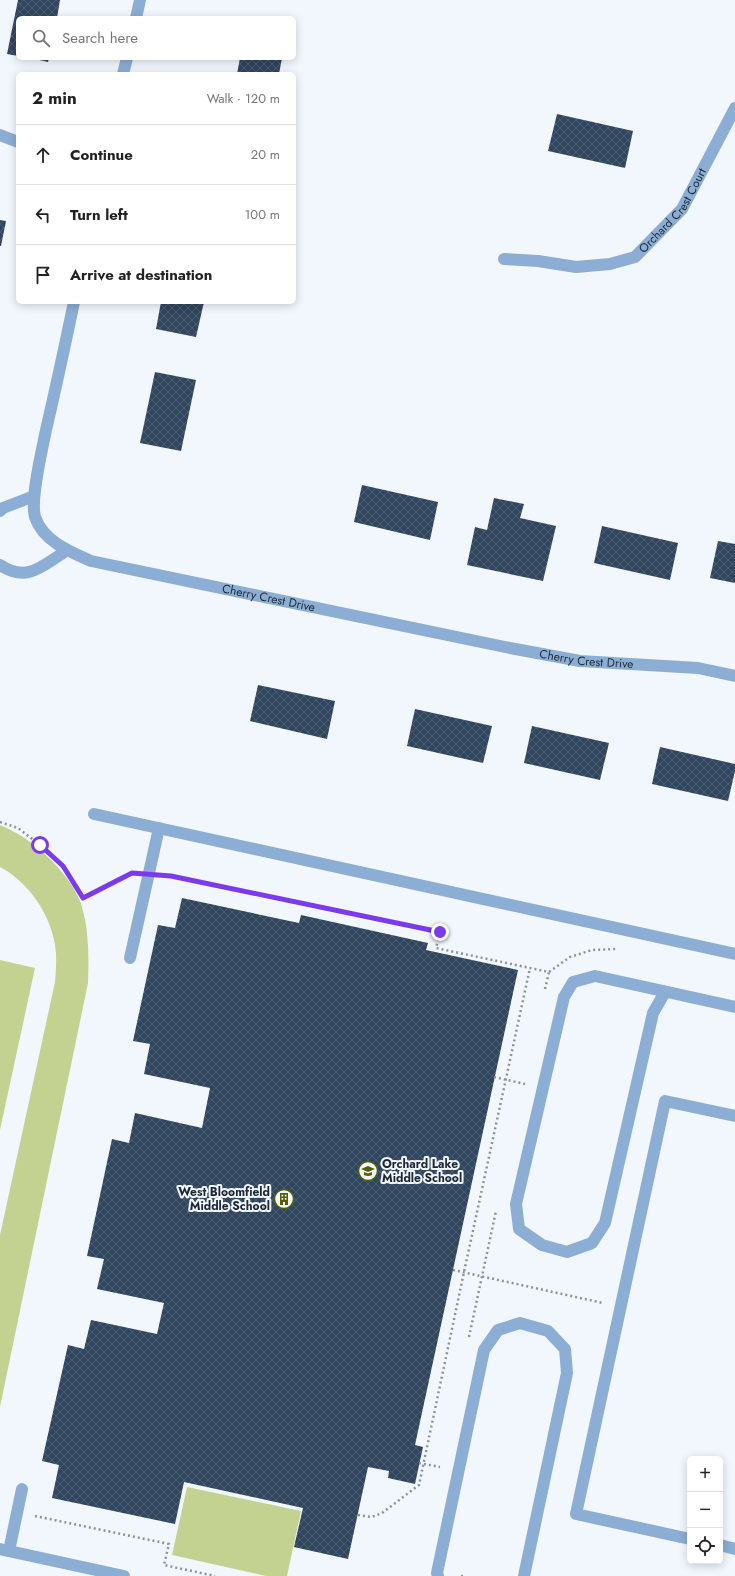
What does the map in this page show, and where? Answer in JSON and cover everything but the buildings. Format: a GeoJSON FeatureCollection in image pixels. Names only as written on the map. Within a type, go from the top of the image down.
{"type":"FeatureCollection","features":[{"type":"Feature","properties":{"kind":"street"},"geometry":{"type":"LineString","coordinates":[[136,16],[140,0]]}},
{"type":"Feature","properties":{"kind":"street"},"geometry":{"type":"LineString","coordinates":[[124,72],[126,60]]}},
{"type":"Feature","properties":{"kind":"street","name":"Orchard Crest Court"},"geometry":{"type":"LineString","coordinates":[[504,259],[538,261],[576,267],[610,264],[635,257],[682,209],[735,108]]}},
{"type":"Feature","properties":{"kind":"street"},"geometry":{"type":"LineString","coordinates":[[0,135],[16,141]]}},
{"type":"Feature","properties":{"kind":"street","name":"Cherry Crest Drive"},"geometry":{"type":"LineString","coordinates":[[74,304],[34,496],[35,517],[44,533],[66,551],[91,561],[505,647],[580,661],[698,668],[735,676]]}},
{"type":"Feature","properties":{"kind":"street"},"geometry":{"type":"LineString","coordinates":[[0,511],[3,508],[34,496]]}},
{"type":"Feature","properties":{"kind":"street"},"geometry":{"type":"LineString","coordinates":[[0,565],[10,572],[26,574],[39,568],[66,551]]}},
{"type":"Feature","properties":{"kind":"street"},"geometry":{"type":"LineString","coordinates":[[94,814],[735,954]]}},
{"type":"Feature","properties":{"kind":"street"},"geometry":{"type":"LineString","coordinates":[[130,958],[159,828]]}},
{"type":"Feature","properties":{"kind":"street"},"geometry":{"type":"LineString","coordinates":[[665,992],[653,1013],[605,1223],[592,1243],[567,1252],[542,1245],[519,1229],[516,1204],[564,997],[573,982],[595,976],[735,1007]]}},
{"type":"Feature","properties":{"kind":"street"},"geometry":{"type":"LineString","coordinates":[[687,1538],[576,1514],[665,1101],[735,1116]]}},
{"type":"Feature","properties":{"kind":"street"},"geometry":{"type":"LineString","coordinates":[[438,1576],[437,1573],[484,1350],[498,1330],[520,1324],[548,1331],[566,1349],[568,1373],[524,1576]]}},
{"type":"Feature","properties":{"kind":"street"},"geometry":{"type":"LineString","coordinates":[[22,1489],[17,1512],[5,1550],[124,1576]]}},
{"type":"Feature","properties":{"kind":"street"},"geometry":{"type":"LineString","coordinates":[[723,1546],[735,1549]]}},
{"type":"Feature","properties":{"kind":"path"},"geometry":{"type":"LineString","coordinates":[[0,822],[18,828],[40,845],[63,866],[83,898],[132,873],[171,876],[440,932],[436,948],[549,972]]}},
{"type":"Feature","properties":{"kind":"path"},"geometry":{"type":"LineString","coordinates":[[544,994],[549,972],[570,957],[592,950],[622,950]]}},
{"type":"Feature","properties":{"kind":"path"},"geometry":{"type":"LineString","coordinates":[[358,1515],[372,1517],[382,1513],[419,1484],[530,968]]}},
{"type":"Feature","properties":{"kind":"path"},"geometry":{"type":"LineString","coordinates":[[523,1092],[526,1076]]}},
{"type":"Feature","properties":{"kind":"path"},"geometry":{"type":"LineString","coordinates":[[494,1077],[542,1088]]}},
{"type":"Feature","properties":{"kind":"path"},"geometry":{"type":"LineString","coordinates":[[468,1337],[497,1207]]}},
{"type":"Feature","properties":{"kind":"path"},"geometry":{"type":"LineString","coordinates":[[453,1270],[621,1306]]}},
{"type":"Feature","properties":{"kind":"path"},"geometry":{"type":"LineString","coordinates":[[438,1474],[441,1459]]}},
{"type":"Feature","properties":{"kind":"path"},"geometry":{"type":"LineString","coordinates":[[17,1512],[169,1544],[164,1565],[215,1576]]}},
{"type":"Feature","properties":{"kind":"green space"},"geometry":{"type":"Polygon","coordinates":[[[0,825],[12,830],[36,846],[57,866],[74,889],[83,911],[88,941],[88,983],[0,1407],[0,1235],[55,982],[56,959],[52,933],[43,910],[20,881],[0,867],[0,825]]]}},
{"type":"Feature","properties":{"kind":"green space"},"geometry":{"type":"Polygon","coordinates":[[[0,960],[35,968],[0,1130],[0,960]]]}},
{"type":"Feature","properties":{"kind":"green space"},"geometry":{"type":"Polygon","coordinates":[[[187,1487],[301,1511],[287,1576],[266,1576],[172,1555],[187,1487]]]}},
{"type":"Feature","properties":{"kind":"place","name":"Orchard Lake Middle School"},"geometry":{"type":"Point","coordinates":[368,1171]}},
{"type":"Feature","properties":{"kind":"place","name":"West Bloomfield Middle School"},"geometry":{"type":"Point","coordinates":[284,1199]}},
{"type":"Feature","properties":{"kind":"route"},"geometry":{"type":"LineString","coordinates":[[40,845],[63,866],[83,898],[132,873],[171,876],[440,932]]}}]}
